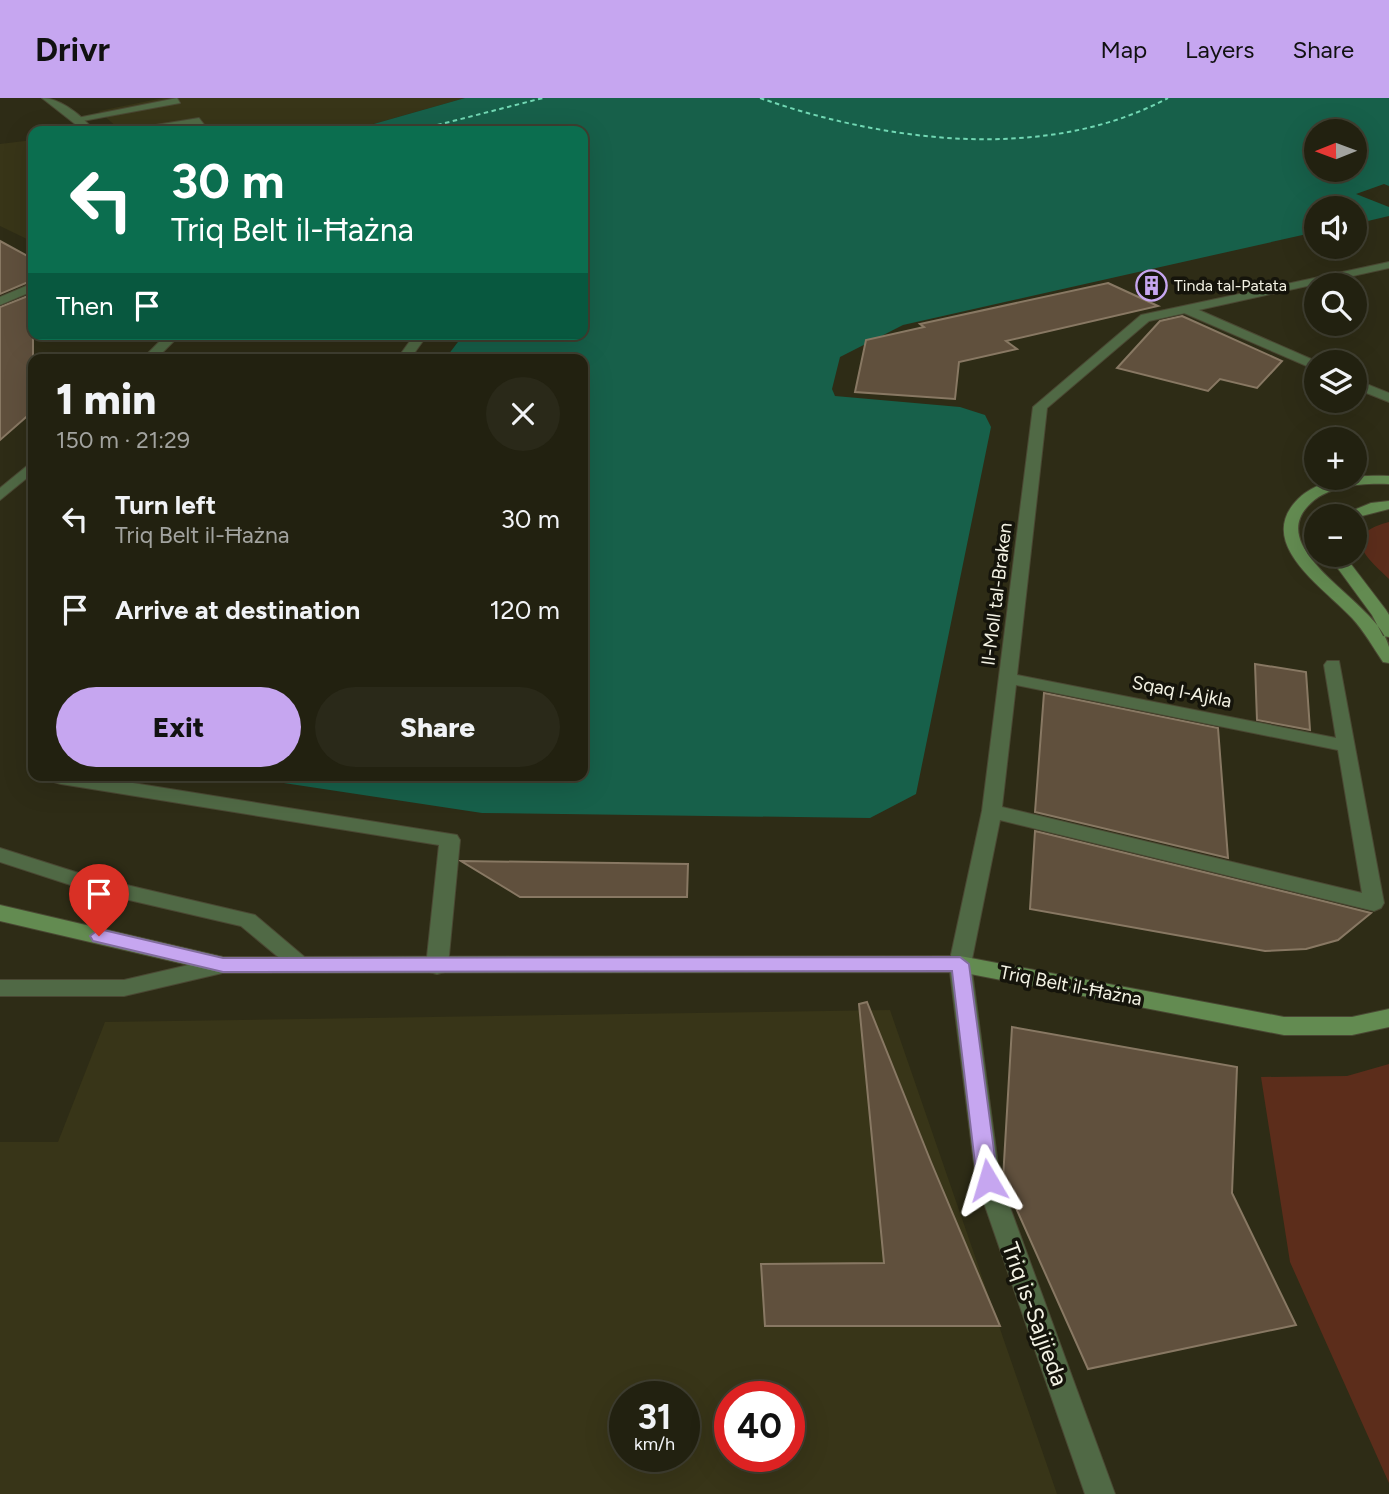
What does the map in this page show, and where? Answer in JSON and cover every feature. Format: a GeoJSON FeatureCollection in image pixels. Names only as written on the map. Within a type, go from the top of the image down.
{"type":"FeatureCollection","features":[{"type":"Feature","properties":{"kind":"main road"},"geometry":{"type":"LineString","coordinates":[[1389,480],[1345,483],[1316,492],[1297,506],[1289,524],[1293,545],[1311,569],[1357,614],[1389,658]]}},
{"type":"Feature","properties":{"kind":"main road"},"geometry":{"type":"LineString","coordinates":[[1367,509],[1389,505]]}},
{"type":"Feature","properties":{"kind":"main road"},"geometry":{"type":"LineString","coordinates":[[1345,567],[1380,614],[1389,632]]}},
{"type":"Feature","properties":{"kind":"main road","name":"Triq Belt il-Ħażna"},"geometry":{"type":"LineString","coordinates":[[0,913],[223,965],[437,967],[960,964],[1284,1026],[1352,1026],[1389,1018]]}},
{"type":"Feature","properties":{"kind":"street"},"geometry":{"type":"LineString","coordinates":[[46,98],[84,126]]}},
{"type":"Feature","properties":{"kind":"street"},"geometry":{"type":"LineString","coordinates":[[77,119],[177,101]]}},
{"type":"Feature","properties":{"kind":"street"},"geometry":{"type":"LineString","coordinates":[[162,126],[199,121],[202,126]]}},
{"type":"Feature","properties":{"kind":"street","name":"Il-Moll tal-Braken"},"geometry":{"type":"LineString","coordinates":[[960,964],[992,811],[1040,407],[1145,318],[1389,265]]}},
{"type":"Feature","properties":{"kind":"street"},"geometry":{"type":"LineString","coordinates":[[0,301],[28,289]]}},
{"type":"Feature","properties":{"kind":"street"},"geometry":{"type":"LineString","coordinates":[[1188,310],[1304,361]]}},
{"type":"Feature","properties":{"kind":"street"},"geometry":{"type":"LineString","coordinates":[[153,354],[168,340]]}},
{"type":"Feature","properties":{"kind":"street"},"geometry":{"type":"LineString","coordinates":[[406,354],[417,340]]}},
{"type":"Feature","properties":{"kind":"street"},"geometry":{"type":"LineString","coordinates":[[1367,389],[1389,398]]}},
{"type":"Feature","properties":{"kind":"street"},"geometry":{"type":"LineString","coordinates":[[0,496],[28,470]]}},
{"type":"Feature","properties":{"kind":"street"},"geometry":{"type":"LineString","coordinates":[[992,811],[1374,903],[1334,666]]}},
{"type":"Feature","properties":{"kind":"street","name":"Sqaq l-Ajkla"},"geometry":{"type":"LineString","coordinates":[[1007,678],[1348,746]]}},
{"type":"Feature","properties":{"kind":"street"},"geometry":{"type":"LineString","coordinates":[[80,781],[450,840],[437,967]]}},
{"type":"Feature","properties":{"kind":"street"},"geometry":{"type":"LineString","coordinates":[[0,855],[86,883],[248,920],[303,965]]}},
{"type":"Feature","properties":{"kind":"street","name":"Triq is-Sajjieda"},"geometry":{"type":"LineString","coordinates":[[960,964],[988,1180],[1100,1494]]}},
{"type":"Feature","properties":{"kind":"street"},"geometry":{"type":"LineString","coordinates":[[0,988],[124,988],[223,965]]}},
{"type":"Feature","properties":{"kind":"shaded area"},"geometry":{"type":"Polygon","coordinates":[[[163,98],[465,98],[367,126],[116,126],[99,111],[163,98]]]}},
{"type":"Feature","properties":{"kind":"shaded area"},"geometry":{"type":"Polygon","coordinates":[[[465,98],[1389,98],[1389,186],[1384,184],[1356,194],[1361,196],[1304,196],[1304,235],[903,325],[840,357],[832,389],[835,396],[960,407],[985,415],[991,427],[916,794],[870,818],[482,813],[270,781],[588,781],[588,354],[449,354],[459,340],[588,340],[588,126],[367,126],[465,98]]]}},
{"type":"Feature","properties":{"kind":"shaded area"},"geometry":{"type":"Polygon","coordinates":[[[28,141],[28,240],[0,226],[0,144],[28,141]]]}},
{"type":"Feature","properties":{"kind":"shaded area"},"geometry":{"type":"Polygon","coordinates":[[[1367,198],[1389,207],[1389,216],[1367,221],[1367,198]]]}},
{"type":"Feature","properties":{"kind":"shaded area"},"geometry":{"type":"Polygon","coordinates":[[[1389,522],[1389,579],[1367,555],[1367,532],[1389,522]]]}},
{"type":"Feature","properties":{"kind":"shaded area"},"geometry":{"type":"Polygon","coordinates":[[[890,1010],[1057,1494],[0,1494],[0,1142],[58,1142],[105,1022],[890,1010]]]}},
{"type":"Feature","properties":{"kind":"shaded area"},"geometry":{"type":"Polygon","coordinates":[[[1389,1064],[1389,1483],[1290,1262],[1261,1077],[1347,1076],[1389,1064]]]}},
{"type":"Feature","properties":{"kind":"building"},"geometry":{"type":"Polygon","coordinates":[[[0,241],[28,256],[28,282],[0,294],[0,241]]]}},
{"type":"Feature","properties":{"kind":"building"},"geometry":{"type":"Polygon","coordinates":[[[1108,283],[1158,306],[1006,341],[1017,349],[959,362],[955,399],[855,392],[866,340],[924,327],[920,324],[1108,283]]]}},
{"type":"Feature","properties":{"kind":"building"},"geometry":{"type":"Polygon","coordinates":[[[28,296],[28,340],[33,340],[33,354],[28,354],[28,415],[0,440],[0,307],[28,296]]]}},
{"type":"Feature","properties":{"kind":"building"},"geometry":{"type":"Polygon","coordinates":[[[1182,316],[1282,361],[1257,388],[1220,379],[1208,391],[1117,368],[1160,321],[1182,316]]]}},
{"type":"Feature","properties":{"kind":"building"},"geometry":{"type":"Polygon","coordinates":[[[1255,664],[1306,672],[1310,730],[1257,720],[1255,664]]]}},
{"type":"Feature","properties":{"kind":"building"},"geometry":{"type":"Polygon","coordinates":[[[1044,693],[1218,728],[1228,858],[1035,812],[1044,693]]]}},
{"type":"Feature","properties":{"kind":"building"},"geometry":{"type":"Polygon","coordinates":[[[1035,831],[1371,913],[1338,940],[1306,949],[1265,951],[1030,909],[1035,831]]]}},
{"type":"Feature","properties":{"kind":"building"},"geometry":{"type":"Polygon","coordinates":[[[461,861],[688,864],[687,897],[520,897],[461,861]]]}},
{"type":"Feature","properties":{"kind":"building"},"geometry":{"type":"Polygon","coordinates":[[[867,1002],[1000,1326],[765,1326],[761,1264],[884,1263],[859,1004],[867,1002]]]}},
{"type":"Feature","properties":{"kind":"building"},"geometry":{"type":"Polygon","coordinates":[[[1012,1027],[1237,1067],[1232,1193],[1296,1325],[1088,1369],[1003,1179],[1012,1027]]]}},
{"type":"Feature","properties":{"kind":"ferry route"},"geometry":{"type":"LineString","coordinates":[[434,126],[543,98]]}},
{"type":"Feature","properties":{"kind":"ferry route"},"geometry":{"type":"LineString","coordinates":[[760,98],[860,126],[965,139],[1019,138],[1070,132],[1121,118],[1168,98]]}},
{"type":"Feature","properties":{"kind":"place","name":"Tinda tal-Patata"},"geometry":{"type":"Point","coordinates":[1151,285]}},
{"type":"Feature","properties":{"kind":"route"},"geometry":{"type":"LineString","coordinates":[[99,936],[223,965],[437,967],[960,964],[988,1180]]}}]}
